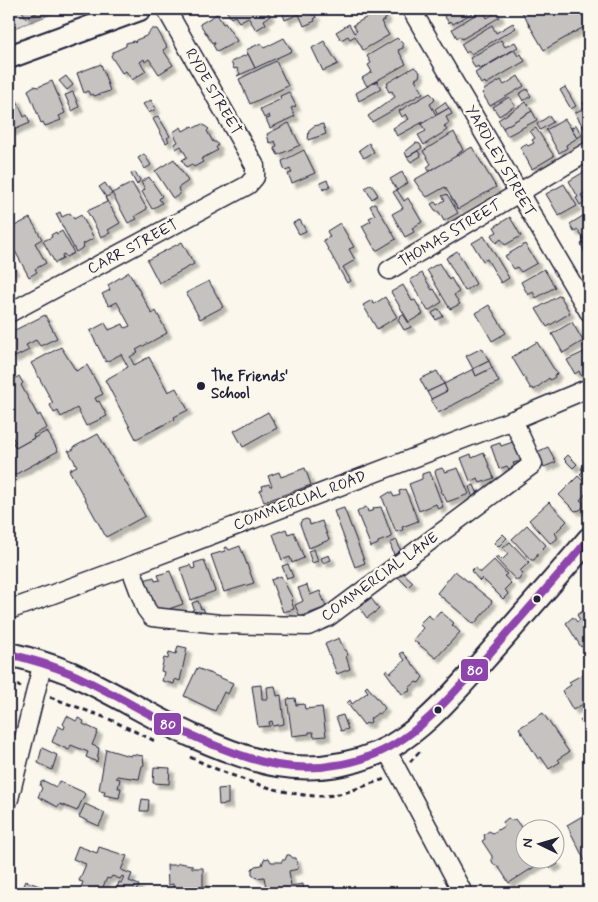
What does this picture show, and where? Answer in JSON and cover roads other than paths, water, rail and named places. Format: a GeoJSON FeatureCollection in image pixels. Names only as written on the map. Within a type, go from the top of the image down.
{"type":"FeatureCollection","features":[{"type":"Feature","properties":{"kind":"main road"},"geometry":{"type":"LineString","coordinates":[[9,57],[140,9]]}},
{"type":"Feature","properties":{"kind":"main road"},"geometry":{"type":"LineString","coordinates":[[9,654],[42,662],[71,674],[194,737],[254,759],[276,765],[299,768],[331,766],[360,760],[386,749],[404,738],[434,712],[589,539]]}},
{"type":"Feature","properties":{"kind":"street","name":"RYDE STREET"},"geometry":{"type":"LineString","coordinates":[[166,9],[255,166],[255,177]]}},
{"type":"Feature","properties":{"kind":"street","name":"YARDLEY STREET"},"geometry":{"type":"LineString","coordinates":[[411,9],[589,312]]}},
{"type":"Feature","properties":{"kind":"street","name":"THOMAS STREET"},"geometry":{"type":"LineString","coordinates":[[389,270],[589,151]]}},
{"type":"Feature","properties":{"kind":"street","name":"CARR STREET"},"geometry":{"type":"LineString","coordinates":[[9,313],[248,185],[255,177]]}},
{"type":"Feature","properties":{"kind":"street","name":"COMMERCIAL ROAD"},"geometry":{"type":"LineString","coordinates":[[9,610],[130,566],[513,420],[589,388]]}},
{"type":"Feature","properties":{"kind":"street","name":"COMMERCIAL LANE"},"geometry":{"type":"LineString","coordinates":[[130,566],[146,609],[152,617],[220,624],[308,626],[328,617],[534,464],[513,420]]}},
{"type":"Feature","properties":{"kind":"street"},"geometry":{"type":"LineString","coordinates":[[9,798],[42,662]]}},
{"type":"Feature","properties":{"kind":"street"},"geometry":{"type":"LineString","coordinates":[[386,749],[463,893]]}},
{"type":"Feature","properties":{"kind":"place","name":"The Friends' School"},"geometry":{"type":"Point","coordinates":[201,386]}}]}
